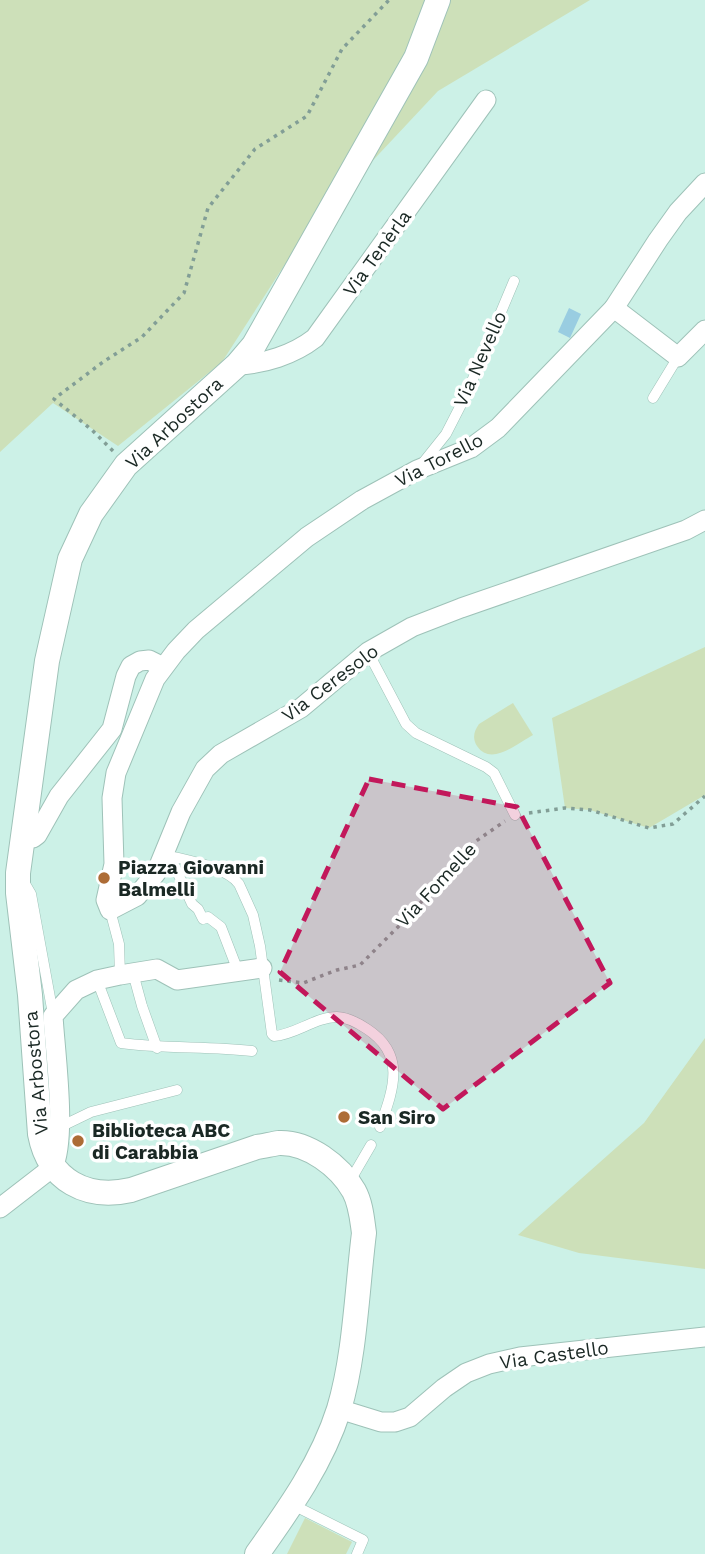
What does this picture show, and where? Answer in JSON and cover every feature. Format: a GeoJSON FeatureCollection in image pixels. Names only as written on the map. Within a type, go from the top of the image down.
{"type":"FeatureCollection","features":[{"type":"Feature","properties":{"kind":"street","name":"Via Arbostora"},"geometry":{"type":"LineString","coordinates":[[53,1167],[44,1152],[40,1135],[18,873],[47,661],[70,559],[91,514],[126,465],[237,365],[254,345],[416,58],[438,0]]}},
{"type":"Feature","properties":{"kind":"street","name":"Via Tenèrla"},"geometry":{"type":"LineString","coordinates":[[237,365],[262,364],[315,338],[486,100]]}},
{"type":"Feature","properties":{"kind":"street","name":"Via Torello"},"geometry":{"type":"LineString","coordinates":[[110,910],[106,900],[115,855],[112,798],[116,773],[163,667],[197,630],[307,537],[362,500],[417,470],[460,454],[498,428],[614,308],[678,212],[705,183]]}},
{"type":"Feature","properties":{"kind":"street"},"geometry":{"type":"LineString","coordinates":[[614,308],[678,357],[705,330]]}},
{"type":"Feature","properties":{"kind":"street","name":"Via Ceresolo"},"geometry":{"type":"LineString","coordinates":[[110,910],[137,896],[156,873],[161,855],[181,812],[205,769],[221,754],[300,708],[368,652],[412,627],[686,530],[705,520]]}},
{"type":"Feature","properties":{"kind":"street"},"geometry":{"type":"LineString","coordinates":[[22,838],[33,838],[37,835],[59,796],[112,729],[131,666],[149,660],[163,667]]}},
{"type":"Feature","properties":{"kind":"street"},"geometry":{"type":"LineString","coordinates":[[0,1208],[53,1167],[58,1157],[60,1127],[53,1016],[76,990],[97,980],[157,970],[177,980],[239,971],[262,974]]}},
{"type":"Feature","properties":{"kind":"street"},"geometry":{"type":"LineString","coordinates":[[53,1167],[64,1178],[77,1185],[111,1195],[131,1191],[257,1147],[278,1143],[299,1145],[316,1154],[335,1168],[355,1192],[362,1212],[364,1233],[346,1379],[339,1409],[318,1461],[257,1554]]}},
{"type":"Feature","properties":{"kind":"street","name":"Via Castello"},"geometry":{"type":"LineString","coordinates":[[339,1409],[381,1422],[395,1422],[410,1417],[466,1373],[489,1364],[520,1357],[705,1337]]}},
{"type":"Feature","properties":{"kind":"lane","name":"Via Nevello"},"geometry":{"type":"LineString","coordinates":[[417,470],[446,435],[467,393],[514,281]]}},
{"type":"Feature","properties":{"kind":"lane"},"geometry":{"type":"LineString","coordinates":[[653,398],[678,357]]}},
{"type":"Feature","properties":{"kind":"lane"},"geometry":{"type":"LineString","coordinates":[[368,652],[406,724],[415,733],[494,773],[515,815]]}},
{"type":"Feature","properties":{"kind":"lane"},"geometry":{"type":"LineString","coordinates":[[161,855],[175,867],[192,904],[203,919],[208,917],[222,927],[239,971]]}},
{"type":"Feature","properties":{"kind":"lane"},"geometry":{"type":"LineString","coordinates":[[161,855],[211,867],[236,879],[253,915],[274,1036],[322,1019],[337,1017],[349,1019],[376,1035],[388,1050],[394,1066],[392,1092],[380,1127]]}},
{"type":"Feature","properties":{"kind":"lane"},"geometry":{"type":"LineString","coordinates":[[18,873],[30,894],[53,1016]]}},
{"type":"Feature","properties":{"kind":"lane"},"geometry":{"type":"LineString","coordinates":[[110,910],[126,974],[142,1006],[157,1048]]}},
{"type":"Feature","properties":{"kind":"lane"},"geometry":{"type":"LineString","coordinates":[[97,980],[121,1043],[157,1048],[214,1046],[252,1051]]}},
{"type":"Feature","properties":{"kind":"lane"},"geometry":{"type":"LineString","coordinates":[[60,1127],[91,1112],[177,1090]]}},
{"type":"Feature","properties":{"kind":"lane"},"geometry":{"type":"LineString","coordinates":[[349,1183],[371,1146]]}},
{"type":"Feature","properties":{"kind":"lane"},"geometry":{"type":"LineString","coordinates":[[292,1504],[363,1540],[357,1554]]}},
{"type":"Feature","properties":{"kind":"path"},"geometry":{"type":"LineString","coordinates":[[126,465],[92,430],[54,399],[142,337],[184,293],[208,208],[255,149],[307,116],[342,48],[389,0]]}},
{"type":"Feature","properties":{"kind":"path"},"geometry":{"type":"LineString","coordinates":[[515,815],[565,808],[590,810],[649,828],[673,824],[705,796]]}},
{"type":"Feature","properties":{"kind":"path","name":"Via Fomelle"},"geometry":{"type":"LineString","coordinates":[[262,974],[303,983],[337,970],[360,965],[410,915],[469,846],[515,815]]}},
{"type":"Feature","properties":{"kind":"highlighted area"},"geometry":{"type":"Polygon","coordinates":[[[369,779],[517,807],[610,983],[443,1109],[280,972],[369,779]]]}},
{"type":"Feature","properties":{"kind":"green space"},"geometry":{"type":"Polygon","coordinates":[[[0,0],[590,0],[438,91],[305,233],[222,362],[118,446],[53,403],[0,452],[0,0]]]}},
{"type":"Feature","properties":{"kind":"green space"},"geometry":{"type":"Polygon","coordinates":[[[705,647],[705,795],[649,828],[590,810],[565,808],[552,718],[705,647]]]}},
{"type":"Feature","properties":{"kind":"green space"},"geometry":{"type":"Polygon","coordinates":[[[513,703],[533,735],[497,754],[483,752],[475,740],[477,727],[513,703]]]}},
{"type":"Feature","properties":{"kind":"green space"},"geometry":{"type":"Polygon","coordinates":[[[705,1038],[705,1269],[579,1253],[518,1235],[644,1123],[705,1038]]]}},
{"type":"Feature","properties":{"kind":"green space"},"geometry":{"type":"Polygon","coordinates":[[[305,1518],[352,1542],[346,1554],[287,1554],[305,1518]]]}},
{"type":"Feature","properties":{"kind":"water"},"geometry":{"type":"Polygon","coordinates":[[[569,308],[581,314],[570,338],[558,332],[569,308]]]}},
{"type":"Feature","properties":{"kind":"place","name":"Piazza Giovanni Balmelli"},"geometry":{"type":"Point","coordinates":[104,878]}},
{"type":"Feature","properties":{"kind":"place","name":"San Siro"},"geometry":{"type":"Point","coordinates":[344,1117]}},
{"type":"Feature","properties":{"kind":"place","name":"Biblioteca ABC di Carabbia"},"geometry":{"type":"Point","coordinates":[78,1141]}}]}
